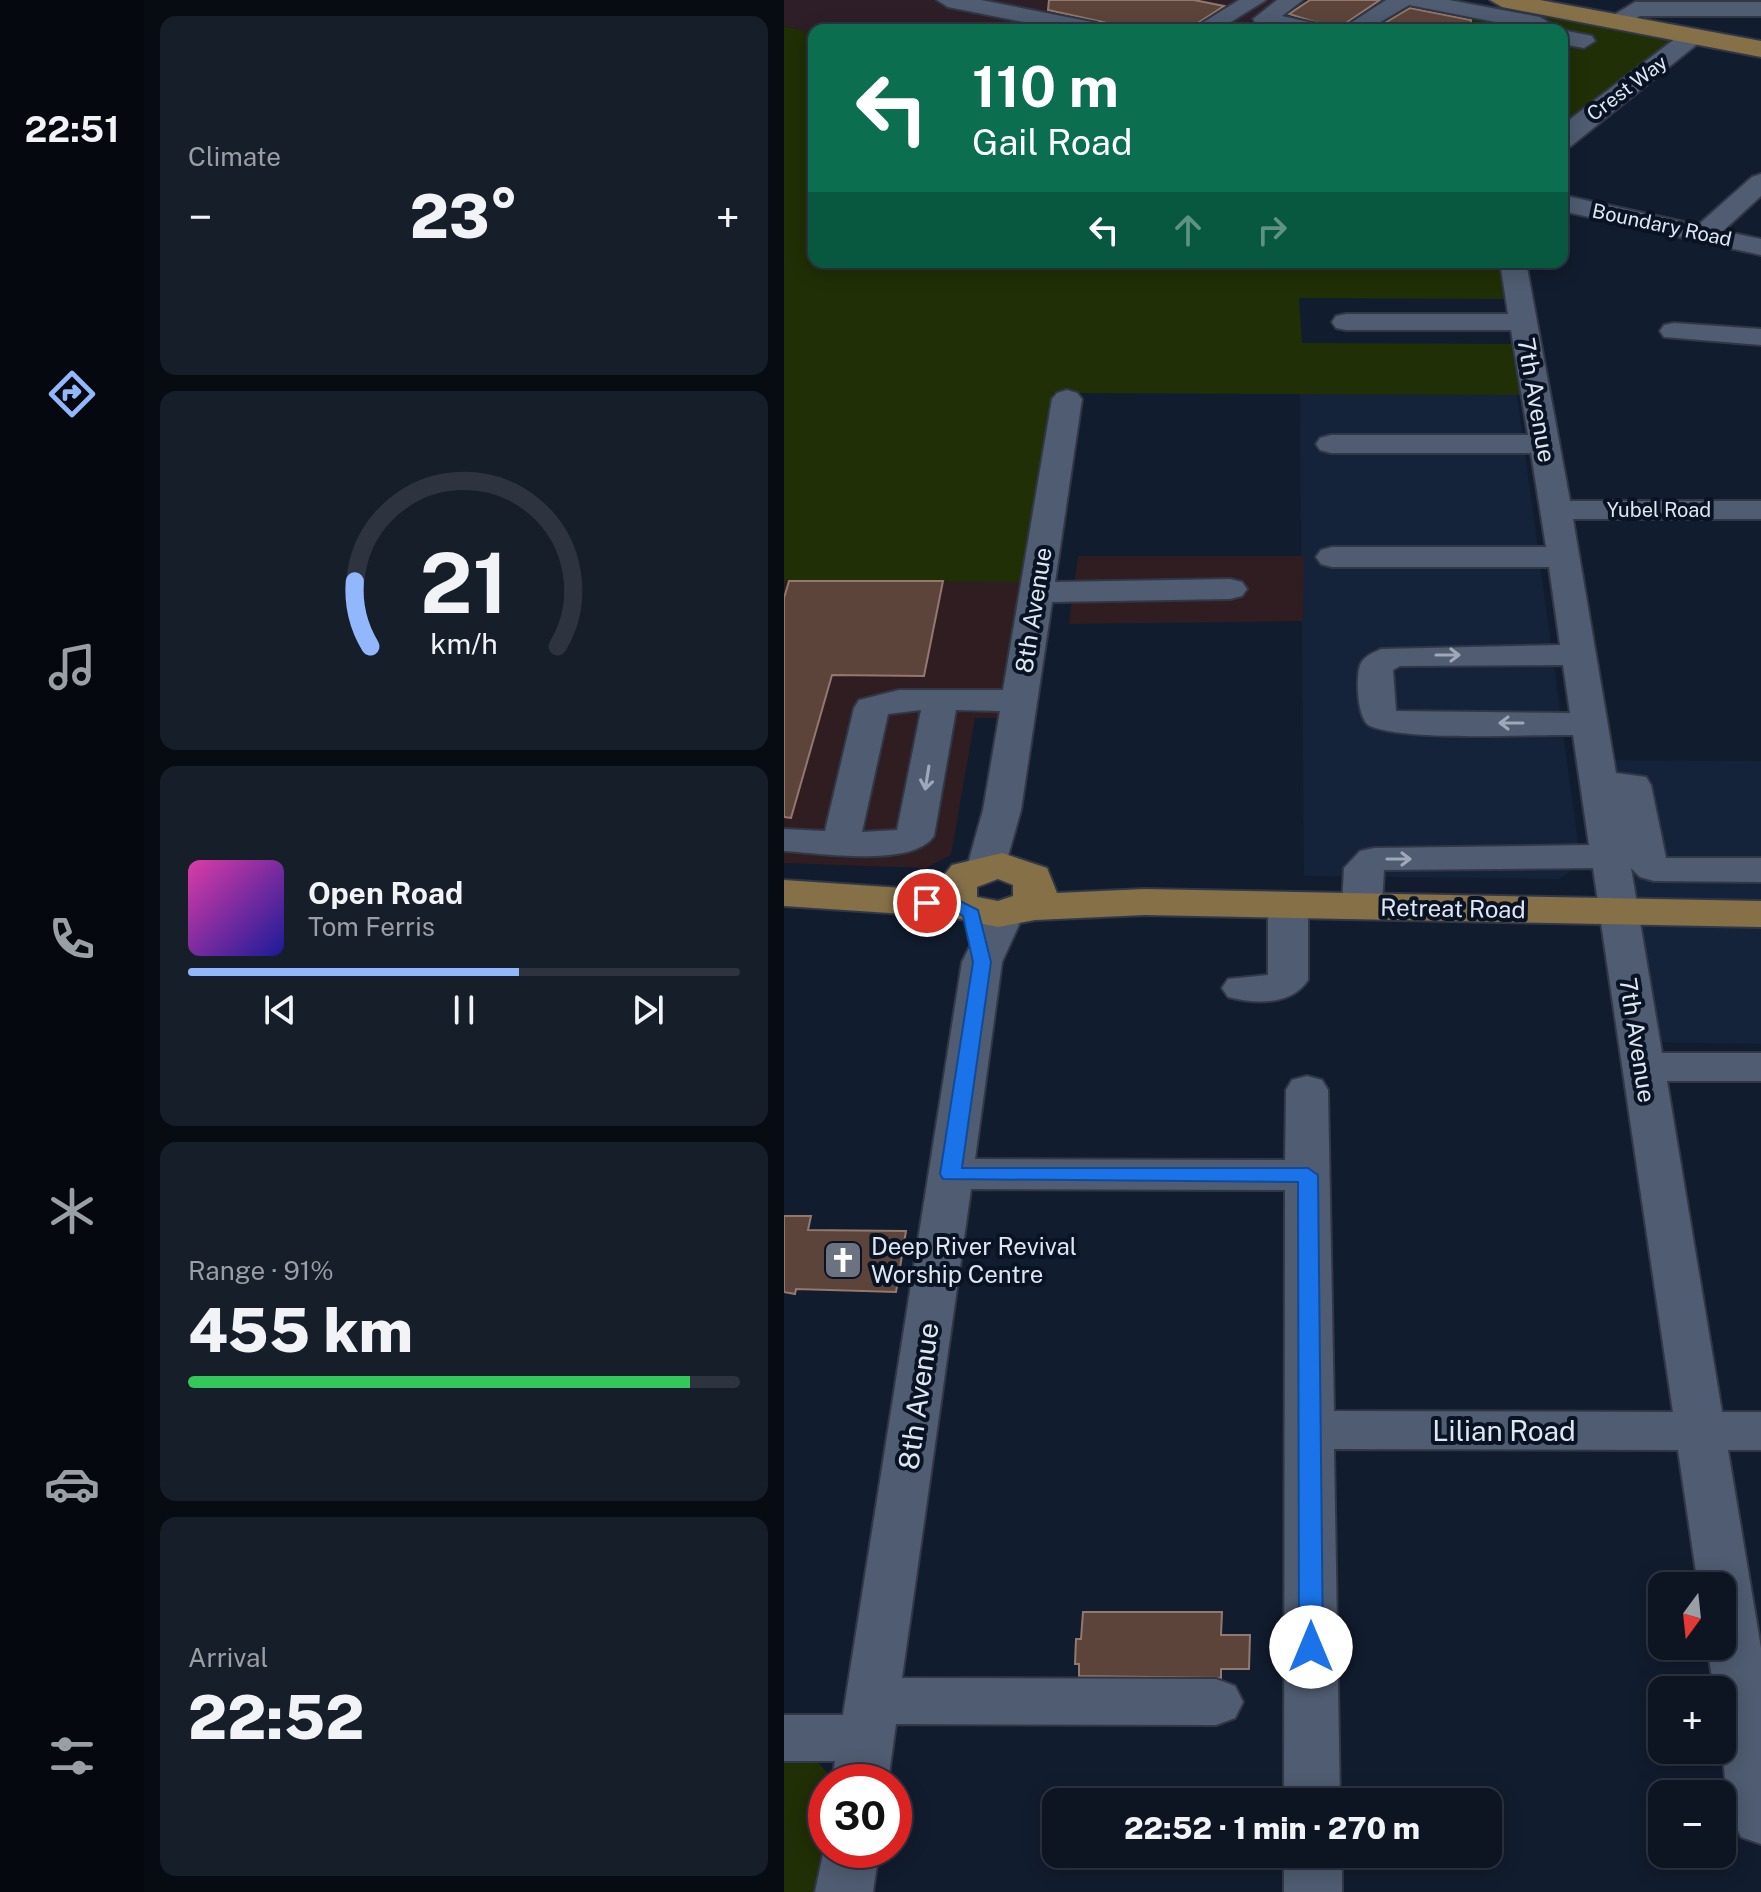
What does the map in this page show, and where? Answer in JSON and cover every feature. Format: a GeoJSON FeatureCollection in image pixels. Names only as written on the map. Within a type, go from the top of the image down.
{"type":"FeatureCollection","features":[{"type":"Feature","properties":{"kind":"main road"},"geometry":{"type":"LineString","coordinates":[[1502,0],[1544,21],[1625,10],[1693,36],[1761,49]]}},
{"type":"Feature","properties":{"kind":"main road","name":"Retreat Road"},"geometry":{"type":"LineString","coordinates":[[802,894],[995,892],[1145,902],[1761,914]]}},
{"type":"Feature","properties":{"kind":"street"},"geometry":{"type":"LineString","coordinates":[[948,0],[1067,24]]}},
{"type":"Feature","properties":{"kind":"street"},"geometry":{"type":"LineString","coordinates":[[1213,24],[1255,0]]}},
{"type":"Feature","properties":{"kind":"street"},"geometry":{"type":"LineString","coordinates":[[1287,24],[1264,19],[1292,0]]}},
{"type":"Feature","properties":{"kind":"street"},"geometry":{"type":"LineString","coordinates":[[1361,24],[1402,0]]}},
{"type":"Feature","properties":{"kind":"street"},"geometry":{"type":"LineString","coordinates":[[1414,0],[1544,21]]}},
{"type":"Feature","properties":{"kind":"street"},"geometry":{"type":"LineString","coordinates":[[1625,10],[1677,5],[1761,9]]}},
{"type":"Feature","properties":{"kind":"street","name":"Crest Way"},"geometry":{"type":"LineString","coordinates":[[1568,135],[1693,36]]}},
{"type":"Feature","properties":{"kind":"street"},"geometry":{"type":"LineString","coordinates":[[1704,234],[1761,182]]}},
{"type":"Feature","properties":{"kind":"street","name":"Boundary Road"},"geometry":{"type":"LineString","coordinates":[[1568,204],[1761,247]]}},
{"type":"Feature","properties":{"kind":"street"},"geometry":{"type":"LineString","coordinates":[[1670,251],[1761,265]]}},
{"type":"Feature","properties":{"kind":"street","name":"7th Avenue"},"geometry":{"type":"LineString","coordinates":[[1514,268],[1556,510],[1761,1819]]}},
{"type":"Feature","properties":{"kind":"street"},"geometry":{"type":"LineString","coordinates":[[1346,322],[1523,322]]}},
{"type":"Feature","properties":{"kind":"street"},"geometry":{"type":"LineString","coordinates":[[1674,329],[1761,337]]}},
{"type":"Feature","properties":{"kind":"street","name":"8th Avenue"},"geometry":{"type":"LineString","coordinates":[[867,1741],[982,962],[995,892],[1000,822],[1067,399]]}},
{"type":"Feature","properties":{"kind":"street"},"geometry":{"type":"LineString","coordinates":[[1331,444],[1544,444]]}},
{"type":"Feature","properties":{"kind":"street","name":"Yubel Road"},"geometry":{"type":"LineString","coordinates":[[1556,510],[1761,510]]}},
{"type":"Feature","properties":{"kind":"street"},"geometry":{"type":"LineString","coordinates":[[1332,557],[1563,557]]}},
{"type":"Feature","properties":{"kind":"street"},"geometry":{"type":"LineString","coordinates":[[1035,592],[1230,589]]}},
{"type":"Feature","properties":{"kind":"street"},"geometry":{"type":"LineString","coordinates":[[1579,655],[1393,656],[1378,664],[1376,669],[1379,717],[1396,722],[1589,724]]}},
{"type":"Feature","properties":{"kind":"street"},"geometry":{"type":"LineString","coordinates":[[841,843],[872,708],[892,701],[1019,701]]}},
{"type":"Feature","properties":{"kind":"street"},"geometry":{"type":"LineString","coordinates":[[784,840],[893,844],[915,836],[940,701]]}},
{"type":"Feature","properties":{"kind":"street"},"geometry":{"type":"LineString","coordinates":[[1599,783],[1633,785],[1648,864],[1654,869],[1761,870]]}},
{"type":"Feature","properties":{"kind":"street"},"geometry":{"type":"LineString","coordinates":[[1362,906],[1363,868],[1374,859],[1610,856]]}},
{"type":"Feature","properties":{"kind":"street"},"geometry":{"type":"LineString","coordinates":[[1242,988],[1277,988],[1288,980],[1288,905]]}},
{"type":"Feature","properties":{"kind":"street"},"geometry":{"type":"LineString","coordinates":[[1642,1067],[1761,1067]]}},
{"type":"Feature","properties":{"kind":"street"},"geometry":{"type":"LineString","coordinates":[[1307,1090],[1312,1788]]}},
{"type":"Feature","properties":{"kind":"street"},"geometry":{"type":"LineString","coordinates":[[951,1174],[1308,1175]]}},
{"type":"Feature","properties":{"kind":"street","name":"Lilian Road"},"geometry":{"type":"LineString","coordinates":[[1310,1430],[1761,1431]]}},
{"type":"Feature","properties":{"kind":"street"},"geometry":{"type":"LineString","coordinates":[[784,1738],[867,1741],[1216,1702]]}},
{"type":"Feature","properties":{"kind":"street"},"geometry":{"type":"LineString","coordinates":[[844,1892],[847,1868]]}},
{"type":"Feature","properties":{"kind":"street"},"geometry":{"type":"LineString","coordinates":[[1313,1868],[1313,1892]]}},
{"type":"Feature","properties":{"kind":"shaded area"},"geometry":{"type":"Polygon","coordinates":[[[784,0],[1285,0],[1246,24],[808,24],[808,32],[784,26],[784,0]]]}},
{"type":"Feature","properties":{"kind":"shaded area"},"geometry":{"type":"Polygon","coordinates":[[[1300,394],[1517,395],[1581,864],[1559,879],[1304,876],[1300,394]]]}},
{"type":"Feature","properties":{"kind":"shaded area"},"geometry":{"type":"Polygon","coordinates":[[[1078,556],[1304,556],[1303,621],[1069,624],[1078,556]]]}},
{"type":"Feature","properties":{"kind":"shaded area"},"geometry":{"type":"Polygon","coordinates":[[[784,581],[1023,582],[1002,718],[975,718],[951,855],[926,868],[784,863],[784,581]]]}},
{"type":"Feature","properties":{"kind":"shaded area"},"geometry":{"type":"Polygon","coordinates":[[[1595,760],[1761,761],[1761,1044],[1639,1042],[1595,760]]]}},
{"type":"Feature","properties":{"kind":"green space"},"geometry":{"type":"Polygon","coordinates":[[[1390,0],[1456,0],[1674,41],[1568,130],[1568,24],[1352,24],[1390,0]]]}},
{"type":"Feature","properties":{"kind":"green space"},"geometry":{"type":"Polygon","coordinates":[[[784,26],[808,32],[808,268],[1509,268],[1514,299],[1299,298],[1302,343],[1521,344],[1529,395],[1053,393],[1023,582],[784,581],[784,26]]]}},
{"type":"Feature","properties":{"kind":"green space"},"geometry":{"type":"Polygon","coordinates":[[[784,1753],[820,1764],[808,1764],[808,1868],[824,1868],[823,1892],[784,1892],[784,1753]]]}},
{"type":"Feature","properties":{"kind":"building"},"geometry":{"type":"Polygon","coordinates":[[[1049,0],[1194,0],[1224,6],[1196,24],[1112,24],[1048,10],[1049,0]]]}},
{"type":"Feature","properties":{"kind":"building"},"geometry":{"type":"Polygon","coordinates":[[[1310,0],[1380,0],[1344,24],[1321,24],[1289,14],[1310,0]]]}},
{"type":"Feature","properties":{"kind":"building"},"geometry":{"type":"Polygon","coordinates":[[[1410,8],[1471,20],[1471,24],[1383,24],[1410,8]]]}},
{"type":"Feature","properties":{"kind":"building"},"geometry":{"type":"Polygon","coordinates":[[[789,581],[943,581],[924,676],[832,675],[791,818],[784,817],[784,598],[789,581]]]}},
{"type":"Feature","properties":{"kind":"building","name":"Deep River Revival Worship Centre"},"geometry":{"type":"Polygon","coordinates":[[[784,1216],[811,1216],[808,1230],[906,1231],[896,1292],[796,1289],[795,1294],[784,1292],[784,1216]]]}},
{"type":"Feature","properties":{"kind":"building"},"geometry":{"type":"Polygon","coordinates":[[[1083,1612],[1222,1612],[1221,1635],[1250,1635],[1249,1669],[1221,1669],[1221,1678],[1079,1676],[1079,1664],[1075,1664],[1076,1639],[1081,1639],[1083,1612]]]}},
{"type":"Feature","properties":{"kind":"place","name":"Deep River Revival Worship Centre"},"geometry":{"type":"Point","coordinates":[843,1260]}},
{"type":"Feature","properties":{"kind":"route"},"geometry":{"type":"LineString","coordinates":[[927,903],[958,905],[971,913],[982,962],[951,1174],[1308,1175],[1311,1647]]}}]}
